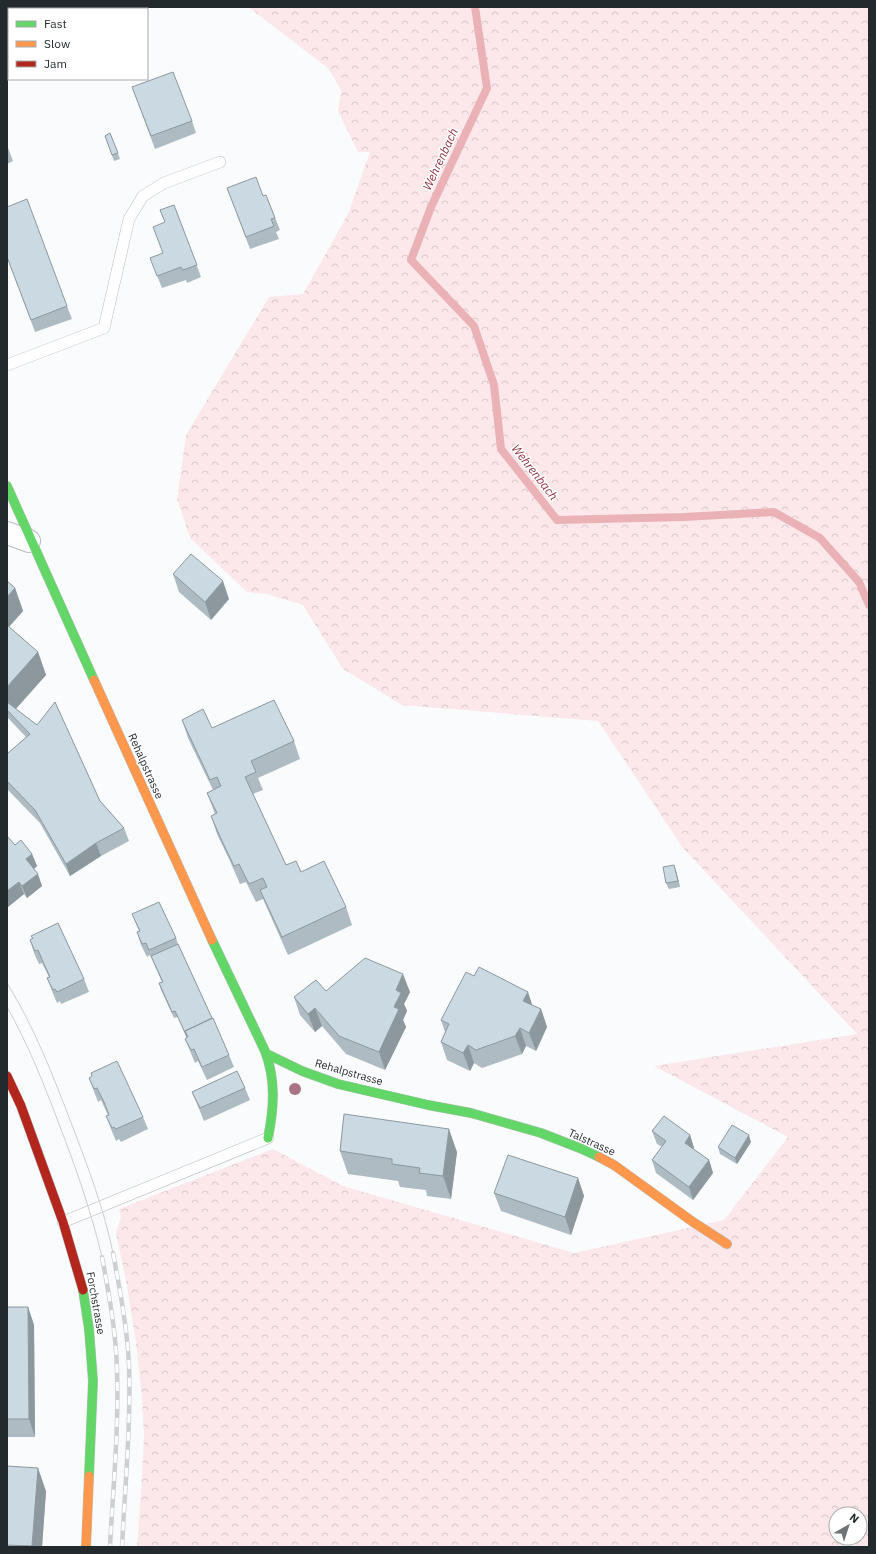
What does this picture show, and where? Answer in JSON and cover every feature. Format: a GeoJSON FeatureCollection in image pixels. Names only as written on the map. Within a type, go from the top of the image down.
{"type":"FeatureCollection","features":[{"type":"Feature","properties":{"kind":"street","name":"Rehalpstrasse"},"geometry":{"type":"LineString","coordinates":[[7,486],[29,541],[61,608],[205,927],[267,1054],[272,1074],[274,1095],[273,1117],[268,1138]]}},
{"type":"Feature","properties":{"kind":"street"},"geometry":{"type":"LineString","coordinates":[[7,533],[29,541]]}},
{"type":"Feature","properties":{"kind":"street","name":"Rehalpstrasse"},"geometry":{"type":"LineString","coordinates":[[267,1054],[320,1078],[428,1105]]}},
{"type":"Feature","properties":{"kind":"street","name":"Forchstrasse"},"geometry":{"type":"LineString","coordinates":[[7,1076],[21,1106],[63,1222],[84,1294],[93,1362],[93,1406],[86,1547]]}},
{"type":"Feature","properties":{"kind":"street","name":"Talstrasse"},"geometry":{"type":"LineString","coordinates":[[428,1105],[471,1113],[540,1133],[582,1150],[614,1165],[693,1222],[727,1244]]}},
{"type":"Feature","properties":{"kind":"lane"},"geometry":{"type":"LineString","coordinates":[[7,365],[104,328],[129,219],[143,196],[164,183],[220,162]]}},
{"type":"Feature","properties":{"kind":"lane"},"geometry":{"type":"LineString","coordinates":[[63,1222],[268,1138]]}},
{"type":"Feature","properties":{"kind":"green space"},"geometry":{"type":"Polygon","coordinates":[[[248,7],[869,7],[869,1547],[137,1547],[144,1437],[142,1398],[136,1343],[127,1286],[116,1233],[121,1217],[119,1209],[273,1149],[343,1186],[574,1253],[724,1220],[788,1137],[654,1066],[857,1034],[683,848],[598,721],[402,705],[343,669],[303,605],[267,594],[247,592],[190,538],[177,499],[186,435],[269,297],[303,294],[348,214],[370,152],[358,152],[338,111],[341,90],[328,68],[248,7]]]}},
{"type":"Feature","properties":{"kind":"building"},"geometry":{"type":"Polygon","coordinates":[[[16,7],[86,8],[18,8],[16,7]]]}},
{"type":"Feature","properties":{"kind":"building"},"geometry":{"type":"Polygon","coordinates":[[[173,72],[192,121],[151,136],[132,87],[173,72]]]}},
{"type":"Feature","properties":{"kind":"building"},"geometry":{"type":"Polygon","coordinates":[[[110,133],[118,153],[112,155],[105,136],[110,133]]]}},
{"type":"Feature","properties":{"kind":"building"},"geometry":{"type":"Polygon","coordinates":[[[256,177],[263,196],[266,195],[275,218],[271,219],[274,226],[246,237],[227,188],[256,177]]]}},
{"type":"Feature","properties":{"kind":"building"},"geometry":{"type":"Polygon","coordinates":[[[27,199],[67,306],[31,320],[7,257],[7,207],[27,199]]]}},
{"type":"Feature","properties":{"kind":"building"},"geometry":{"type":"Polygon","coordinates":[[[174,205],[197,265],[183,270],[181,267],[157,276],[150,258],[163,253],[153,227],[165,222],[160,210],[174,205]]]}},
{"type":"Feature","properties":{"kind":"building"},"geometry":{"type":"Polygon","coordinates":[[[191,554],[223,581],[205,602],[173,574],[191,554]]]}},
{"type":"Feature","properties":{"kind":"building"},"geometry":{"type":"Polygon","coordinates":[[[7,581],[15,588],[7,597],[7,581]]]}},
{"type":"Feature","properties":{"kind":"building"},"geometry":{"type":"Polygon","coordinates":[[[7,625],[38,652],[7,687],[7,625]]]}},
{"type":"Feature","properties":{"kind":"building"},"geometry":{"type":"Polygon","coordinates":[[[274,700],[294,741],[251,761],[256,772],[245,777],[286,865],[296,861],[301,872],[324,861],[346,907],[282,937],[260,890],[267,887],[263,878],[249,884],[239,864],[234,866],[222,841],[211,816],[217,813],[207,793],[221,786],[217,777],[210,780],[182,720],[203,709],[212,728],[274,700]]]}},
{"type":"Feature","properties":{"kind":"building"},"geometry":{"type":"Polygon","coordinates":[[[7,702],[37,725],[55,702],[100,801],[124,828],[96,843],[66,864],[35,810],[7,781],[7,754],[30,734],[7,710],[7,702]]]}},
{"type":"Feature","properties":{"kind":"building"},"geometry":{"type":"Polygon","coordinates":[[[7,836],[15,845],[21,840],[32,854],[26,859],[38,874],[22,886],[19,882],[7,891],[7,836]]]}},
{"type":"Feature","properties":{"kind":"building"},"geometry":{"type":"Polygon","coordinates":[[[674,865],[678,881],[666,883],[663,867],[674,865]]]}},
{"type":"Feature","properties":{"kind":"building"},"geometry":{"type":"Polygon","coordinates":[[[159,902],[176,938],[149,950],[146,943],[142,944],[137,932],[140,931],[132,914],[159,902]]]}},
{"type":"Feature","properties":{"kind":"building"},"geometry":{"type":"Polygon","coordinates":[[[58,923],[84,979],[57,992],[55,989],[53,990],[47,978],[50,977],[38,950],[35,951],[30,940],[33,938],[31,936],[58,923]]]}},
{"type":"Feature","properties":{"kind":"building"},"geometry":{"type":"Polygon","coordinates":[[[178,944],[212,1018],[185,1031],[187,1037],[175,1011],[172,1012],[159,983],[163,982],[151,956],[178,944]]]}},
{"type":"Feature","properties":{"kind":"building"},"geometry":{"type":"Polygon","coordinates":[[[365,958],[403,974],[396,990],[401,993],[394,1007],[399,1009],[379,1052],[339,1036],[315,1008],[308,1014],[294,997],[316,980],[326,991],[365,958]]]}},
{"type":"Feature","properties":{"kind":"building"},"geometry":{"type":"Polygon","coordinates":[[[479,967],[528,992],[523,1001],[541,1009],[529,1033],[520,1028],[515,1036],[476,1050],[468,1045],[463,1053],[441,1042],[449,1024],[441,1020],[466,972],[474,976],[479,967]]]}},
{"type":"Feature","properties":{"kind":"building"},"geometry":{"type":"Polygon","coordinates":[[[213,1018],[229,1055],[202,1067],[194,1049],[191,1050],[185,1039],[188,1037],[185,1031],[213,1018]]]}},
{"type":"Feature","properties":{"kind":"building"},"geometry":{"type":"Polygon","coordinates":[[[117,1061],[143,1117],[116,1129],[114,1127],[112,1128],[106,1116],[109,1115],[104,1102],[97,1088],[94,1089],[89,1078],[92,1076],[91,1073],[117,1061]]]}},
{"type":"Feature","properties":{"kind":"building"},"geometry":{"type":"Polygon","coordinates":[[[237,1071],[245,1088],[200,1108],[192,1092],[237,1071]]]}},
{"type":"Feature","properties":{"kind":"building"},"geometry":{"type":"Polygon","coordinates":[[[344,1114],[449,1129],[443,1176],[419,1173],[420,1168],[392,1164],[392,1159],[340,1151],[344,1114]]]}},
{"type":"Feature","properties":{"kind":"building"},"geometry":{"type":"Polygon","coordinates":[[[664,1116],[690,1135],[685,1143],[709,1160],[689,1187],[652,1160],[666,1141],[652,1131],[664,1116]]]}},
{"type":"Feature","properties":{"kind":"building"},"geometry":{"type":"Polygon","coordinates":[[[732,1125],[749,1135],[735,1158],[718,1147],[732,1125]]]}},
{"type":"Feature","properties":{"kind":"building"},"geometry":{"type":"Polygon","coordinates":[[[508,1155],[578,1178],[565,1217],[494,1193],[508,1155]]]}},
{"type":"Feature","properties":{"kind":"building"},"geometry":{"type":"Polygon","coordinates":[[[7,1307],[28,1307],[29,1419],[7,1419],[7,1307]]]}},
{"type":"Feature","properties":{"kind":"building"},"geometry":{"type":"Polygon","coordinates":[[[7,1466],[38,1468],[32,1546],[7,1545],[7,1466]]]}},
{"type":"Feature","properties":{"kind":"waterway","name":"Wehrenbach"},"geometry":{"type":"LineString","coordinates":[[475,7],[487,88],[431,207],[411,260],[474,326],[494,385],[501,449],[557,520],[684,517],[774,512],[820,538],[859,582],[869,605]]}},
{"type":"Feature","properties":{"kind":"tram line"},"geometry":{"type":"LineString","coordinates":[[7,983],[35,1035],[58,1088],[95,1188],[113,1253]]}},
{"type":"Feature","properties":{"kind":"tram line"},"geometry":{"type":"LineString","coordinates":[[7,1007],[22,1035],[48,1094],[88,1206],[102,1257]]}},
{"type":"Feature","properties":{"kind":"railway"},"geometry":{"type":"LineString","coordinates":[[113,1253],[125,1322],[129,1364],[128,1433],[122,1547]]}},
{"type":"Feature","properties":{"kind":"railway"},"geometry":{"type":"LineString","coordinates":[[102,1257],[114,1327],[117,1370],[116,1436],[110,1547]]}},
{"type":"Feature","properties":{"kind":"traffic: fast"},"geometry":{"type":"LineString","coordinates":[[7,486],[94,680]]}},
{"type":"Feature","properties":{"kind":"traffic: fast"},"geometry":{"type":"LineString","coordinates":[[212,940],[269,1062],[273,1105],[268,1138]]}},
{"type":"Feature","properties":{"kind":"traffic: fast"},"geometry":{"type":"LineString","coordinates":[[267,1054],[302,1071],[338,1084],[428,1105],[471,1113],[541,1133],[599,1157]]}},
{"type":"Feature","properties":{"kind":"traffic: fast"},"geometry":{"type":"LineString","coordinates":[[83,1290],[89,1329],[93,1381],[89,1476]]}},
{"type":"Feature","properties":{"kind":"traffic: slow"},"geometry":{"type":"LineString","coordinates":[[94,680],[212,940]]}},
{"type":"Feature","properties":{"kind":"traffic: slow"},"geometry":{"type":"LineString","coordinates":[[599,1157],[614,1165],[693,1222],[727,1244]]}},
{"type":"Feature","properties":{"kind":"traffic: slow"},"geometry":{"type":"LineString","coordinates":[[86,1547],[89,1476]]}},
{"type":"Feature","properties":{"kind":"traffic: jam"},"geometry":{"type":"LineString","coordinates":[[7,1076],[21,1106],[63,1222],[83,1290]]}}]}
